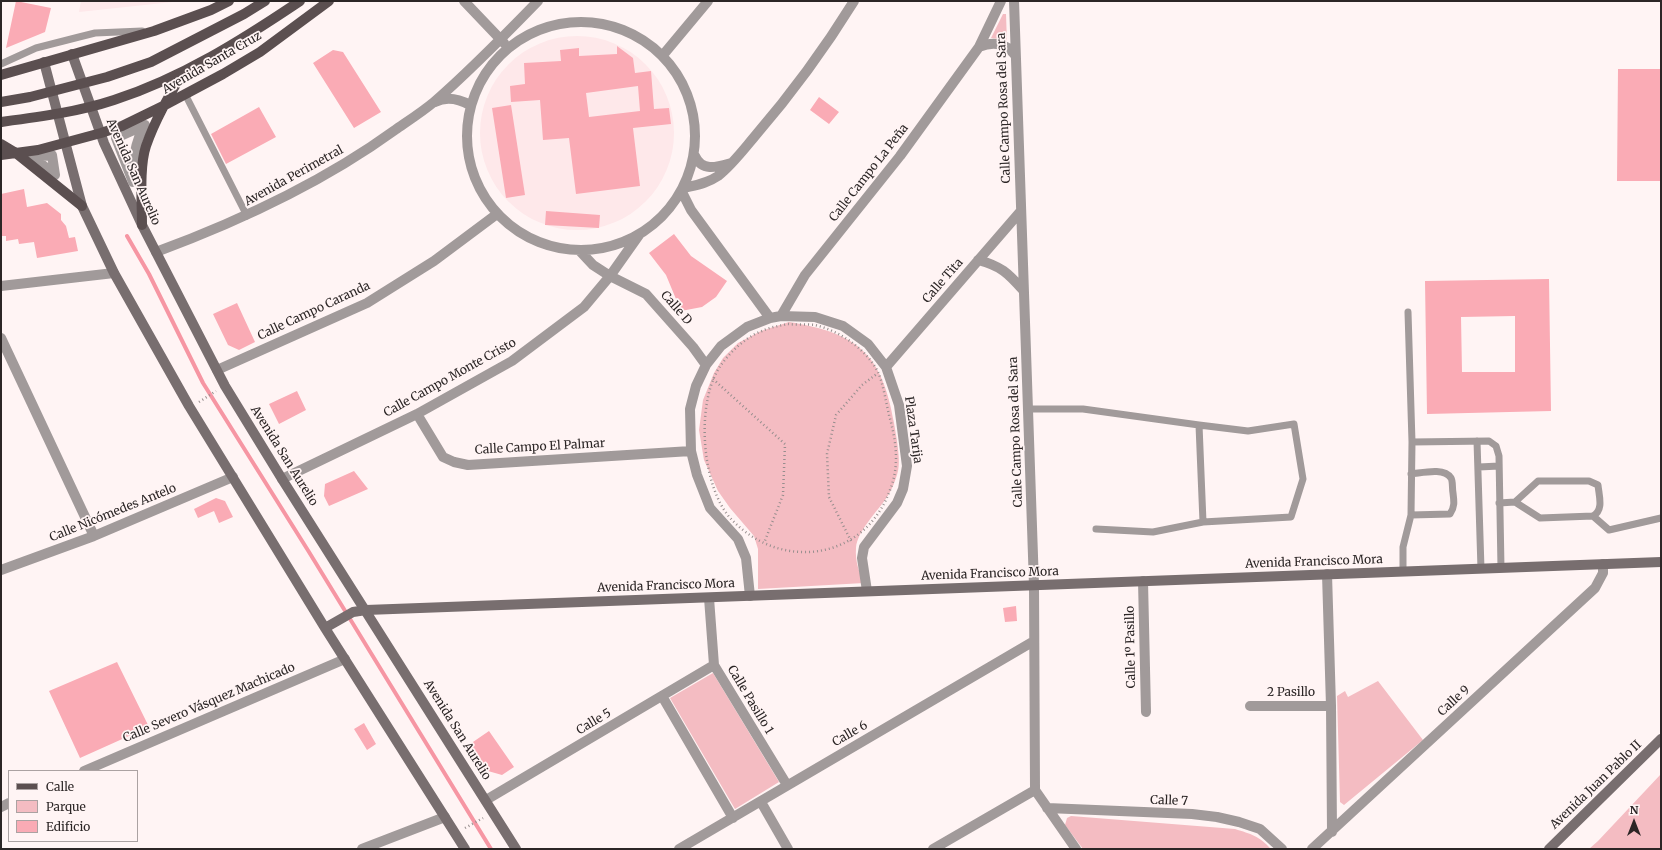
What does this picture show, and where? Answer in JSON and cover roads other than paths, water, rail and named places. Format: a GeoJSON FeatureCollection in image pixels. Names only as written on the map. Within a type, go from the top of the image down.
{"type":"FeatureCollection","features":[{"type":"Feature","properties":{"kind":"main road"},"geometry":{"type":"LineString","coordinates":[[1,75],[154,31],[211,10],[229,1]]}},
{"type":"Feature","properties":{"kind":"main road"},"geometry":{"type":"LineString","coordinates":[[1,102],[107,77],[151,62],[265,1]]}},
{"type":"Feature","properties":{"kind":"main road","name":"Avenida Santa Cruz"},"geometry":{"type":"LineString","coordinates":[[1,122],[91,107],[114,100],[183,72],[245,38],[300,1]]}},
{"type":"Feature","properties":{"kind":"main road","name":"Avenida Santa Cruz"},"geometry":{"type":"LineString","coordinates":[[1,155],[16,154],[66,144],[101,134],[163,106],[260,52],[329,1]]}},
{"type":"Feature","properties":{"kind":"main road","name":"Avenida San Aurelio"},"geometry":{"type":"LineString","coordinates":[[72,54],[101,134],[142,225],[225,386],[282,479],[516,849]]}},
{"type":"Feature","properties":{"kind":"main road"},"geometry":{"type":"LineString","coordinates":[[44,62],[82,206],[114,273],[189,406],[329,626],[344,659],[465,849]]}},
{"type":"Feature","properties":{"kind":"main road"},"geometry":{"type":"LineString","coordinates":[[142,225],[141,185],[146,147],[163,106],[183,72]]}},
{"type":"Feature","properties":{"kind":"main road"},"geometry":{"type":"LineString","coordinates":[[1,144],[82,206]]}},
{"type":"Feature","properties":{"kind":"main road","name":"Avenida Francisco Mora"},"geometry":{"type":"LineString","coordinates":[[329,626],[353,612],[366,610],[1661,562]]}},
{"type":"Feature","properties":{"kind":"main road","name":"Avenida Juan Pablo II"},"geometry":{"type":"LineString","coordinates":[[1549,849],[1661,739]]}},
{"type":"Feature","properties":{"kind":"street"},"geometry":{"type":"LineString","coordinates":[[464,1],[508,48]]}},
{"type":"Feature","properties":{"kind":"street","name":"Avenida Perimetral"},"geometry":{"type":"LineString","coordinates":[[156,252],[247,216],[318,180],[374,145],[433,103],[538,1]]}},
{"type":"Feature","properties":{"kind":"street"},"geometry":{"type":"LineString","coordinates":[[663,55],[708,1]]}},
{"type":"Feature","properties":{"kind":"street"},"geometry":{"type":"LineString","coordinates":[[683,190],[702,184],[718,176],[731,164],[784,103],[831,38],[854,1]]}},
{"type":"Feature","properties":{"kind":"street","name":"Calle Campo La Peña"},"geometry":{"type":"LineString","coordinates":[[781,316],[806,275],[900,156],[979,47],[1001,1]]}},
{"type":"Feature","properties":{"kind":"street","name":"Calle Campo Rosa del Sara"},"geometry":{"type":"LineString","coordinates":[[1014,1],[1020,212],[1034,585],[1035,790]]}},
{"type":"Feature","properties":{"kind":"street"},"geometry":{"type":"LineString","coordinates":[[570,22],[604,24],[636,36],[663,55],[684,85],[695,119],[695,156],[690,172],[683,190],[664,216],[640,235],[610,247],[579,250],[534,240],[497,214],[480,190],[470,163],[466,134],[470,105],[485,74],[508,48],[538,30],[570,22]]}},
{"type":"Feature","properties":{"kind":"street"},"geometry":{"type":"LineString","coordinates":[[979,47],[985,44],[999,44],[1011,50],[1015,55]]}},
{"type":"Feature","properties":{"kind":"street","name":"Avenida Perimetral"},"geometry":{"type":"LineString","coordinates":[[433,103],[441,99],[452,99],[462,101],[470,105]]}},
{"type":"Feature","properties":{"kind":"street"},"geometry":{"type":"LineString","coordinates":[[145,125],[138,138],[133,159],[133,182],[121,150],[116,138],[145,125]]}},
{"type":"Feature","properties":{"kind":"street"},"geometry":{"type":"LineString","coordinates":[[695,156],[698,162],[708,167],[731,164]]}},
{"type":"Feature","properties":{"kind":"street"},"geometry":{"type":"LineString","coordinates":[[683,190],[691,210],[770,318]]}},
{"type":"Feature","properties":{"kind":"street","name":"Calle Tita"},"geometry":{"type":"LineString","coordinates":[[882,370],[1020,212]]}},
{"type":"Feature","properties":{"kind":"street","name":"Calle Campo Caranda"},"geometry":{"type":"LineString","coordinates":[[217,370],[367,303],[434,261],[497,214]]}},
{"type":"Feature","properties":{"kind":"street","name":"Calle Campo Monte Cristo"},"geometry":{"type":"LineString","coordinates":[[282,479],[417,414],[512,361],[584,307],[610,276],[640,235]]}},
{"type":"Feature","properties":{"kind":"street","name":"Calle D"},"geometry":{"type":"LineString","coordinates":[[579,250],[593,265],[610,276],[646,294],[693,347],[706,365]]}},
{"type":"Feature","properties":{"kind":"street"},"geometry":{"type":"LineString","coordinates":[[978,260],[993,264],[1000,268],[1024,290]]}},
{"type":"Feature","properties":{"kind":"street"},"geometry":{"type":"LineString","coordinates":[[1,286],[114,273]]}},
{"type":"Feature","properties":{"kind":"street","name":"Plaza Tarija"},"geometry":{"type":"LineString","coordinates":[[750,596],[746,558],[738,539],[710,508],[697,475],[690,452],[690,409],[696,386],[706,365],[721,346],[747,327],[770,318],[781,316],[815,317],[843,326],[868,344],[899,405],[906,466],[903,488],[897,503],[864,547],[862,558],[867,591]]}},
{"type":"Feature","properties":{"kind":"street"},"geometry":{"type":"LineString","coordinates":[[1,338],[94,536]]}},
{"type":"Feature","properties":{"kind":"street","name":"Calle Campo El Palmar"},"geometry":{"type":"LineString","coordinates":[[417,414],[442,457],[454,462],[468,465],[690,452]]}},
{"type":"Feature","properties":{"kind":"street","name":"Calle Nicómedes Antelo"},"geometry":{"type":"LineString","coordinates":[[1,570],[94,536],[233,477]]}},
{"type":"Feature","properties":{"kind":"street","name":"Calle 9"},"geometry":{"type":"LineString","coordinates":[[1312,849],[1596,588],[1603,573],[1603,564]]}},
{"type":"Feature","properties":{"kind":"street"},"geometry":{"type":"LineString","coordinates":[[1326,574],[1331,706],[1332,832]]}},
{"type":"Feature","properties":{"kind":"street","name":"Calle 1º Pasillo"},"geometry":{"type":"LineString","coordinates":[[1143,581],[1146,712]]}},
{"type":"Feature","properties":{"kind":"street","name":"Calle Pasillo 1"},"geometry":{"type":"LineString","coordinates":[[710,598],[714,665],[787,785]]}},
{"type":"Feature","properties":{"kind":"street","name":"Calle 6"},"geometry":{"type":"LineString","coordinates":[[679,849],[1034,641]]}},
{"type":"Feature","properties":{"kind":"street","name":"Calle Severo Vásquez Machicado"},"geometry":{"type":"LineString","coordinates":[[86,770],[344,659]]}},
{"type":"Feature","properties":{"kind":"street","name":"Calle 5"},"geometry":{"type":"LineString","coordinates":[[486,800],[714,665]]}},
{"type":"Feature","properties":{"kind":"street"},"geometry":{"type":"LineString","coordinates":[[662,696],[733,818]]}},
{"type":"Feature","properties":{"kind":"street","name":"2 Pasillo"},"geometry":{"type":"LineString","coordinates":[[1250,706],[1331,706]]}},
{"type":"Feature","properties":{"kind":"street"},"geometry":{"type":"LineString","coordinates":[[933,849],[1035,790],[1046,808],[1076,849]]}},
{"type":"Feature","properties":{"kind":"street"},"geometry":{"type":"LineString","coordinates":[[761,802],[788,849]]}},
{"type":"Feature","properties":{"kind":"street","name":"Calle 7"},"geometry":{"type":"LineString","coordinates":[[1046,808],[1192,814],[1218,817],[1240,822],[1260,830],[1282,849]]}},
{"type":"Feature","properties":{"kind":"street"},"geometry":{"type":"LineString","coordinates":[[362,849],[445,816]]}},
{"type":"Feature","properties":{"kind":"lane"},"geometry":{"type":"LineString","coordinates":[[1,64],[36,48],[95,34],[154,31]]}},
{"type":"Feature","properties":{"kind":"lane"},"geometry":{"type":"LineString","coordinates":[[184,94],[247,216]]}},
{"type":"Feature","properties":{"kind":"lane"},"geometry":{"type":"LineString","coordinates":[[1403,572],[1402,547],[1411,515],[1412,474],[1408,312]]}},
{"type":"Feature","properties":{"kind":"lane"},"geometry":{"type":"LineString","coordinates":[[1028,409],[1083,409],[1199,425],[1248,430],[1294,424],[1303,478],[1292,517],[1203,522],[1153,532],[1096,529]]}},
{"type":"Feature","properties":{"kind":"lane"},"geometry":{"type":"LineString","coordinates":[[1199,425],[1203,522]]}},
{"type":"Feature","properties":{"kind":"lane"},"geometry":{"type":"LineString","coordinates":[[1477,441],[1481,569]]}},
{"type":"Feature","properties":{"kind":"lane"},"geometry":{"type":"LineString","coordinates":[[1412,442],[1488,441],[1496,446],[1499,456],[1500,568]]}},
{"type":"Feature","properties":{"kind":"lane"},"geometry":{"type":"LineString","coordinates":[[1478,467],[1499,466]]}},
{"type":"Feature","properties":{"kind":"lane"},"geometry":{"type":"LineString","coordinates":[[1411,515],[1450,514],[1454,505],[1452,478],[1447,474],[1439,472],[1412,474]]}},
{"type":"Feature","properties":{"kind":"lane"},"geometry":{"type":"LineString","coordinates":[[1499,503],[1515,502],[1540,518],[1593,516],[1598,514],[1600,509],[1598,485],[1589,481],[1538,481],[1515,502]]}},
{"type":"Feature","properties":{"kind":"lane"},"geometry":{"type":"LineString","coordinates":[[1593,516],[1609,530],[1661,518]]}},
{"type":"Feature","properties":{"kind":"waterway"},"geometry":{"type":"LineString","coordinates":[[127,236],[149,274],[203,383],[309,552],[491,849]]}}]}
